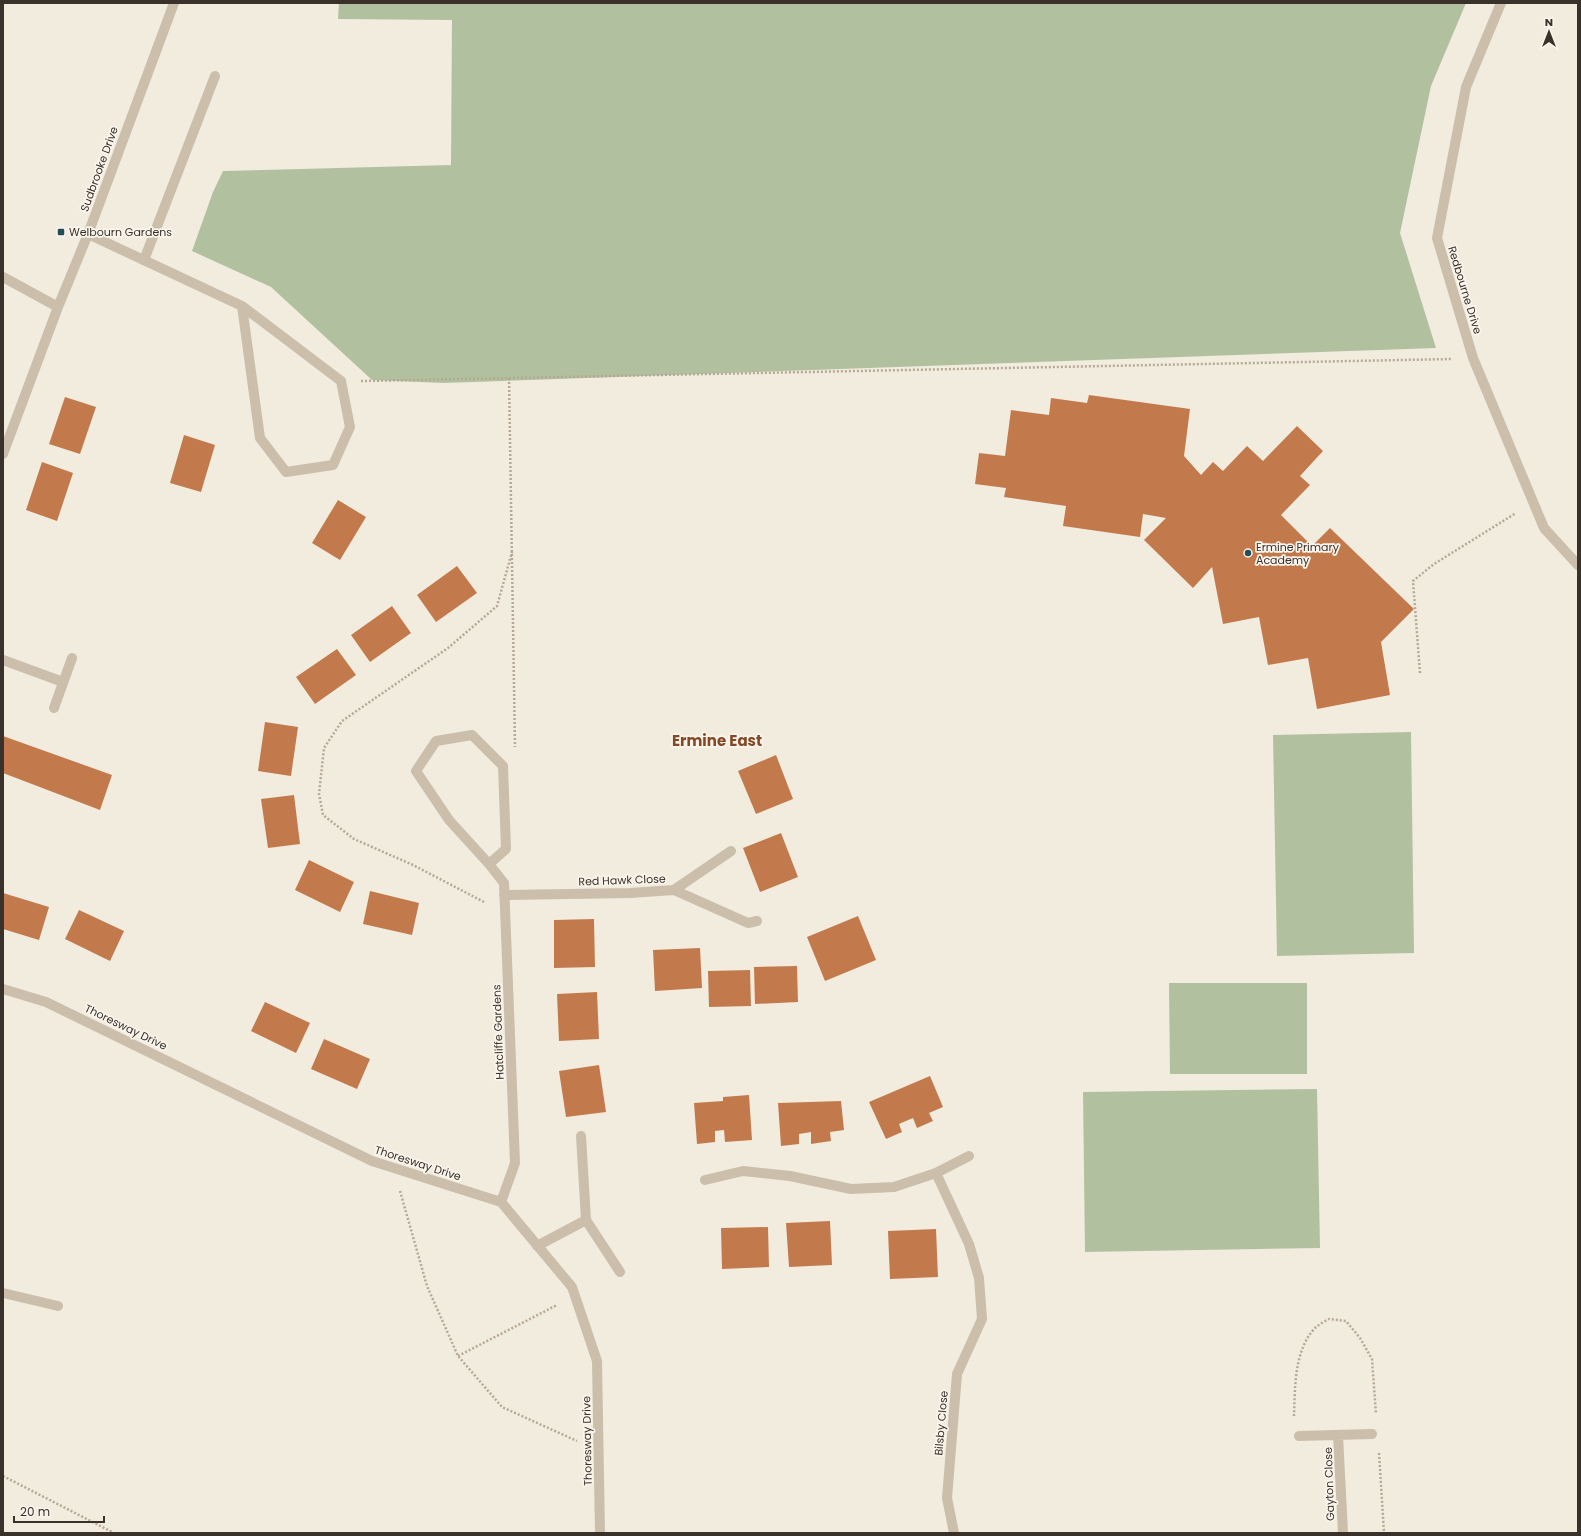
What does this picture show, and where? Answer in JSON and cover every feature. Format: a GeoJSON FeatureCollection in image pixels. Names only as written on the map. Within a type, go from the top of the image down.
{"type":"FeatureCollection","features":[{"type":"Feature","properties":{"kind":"street","name":"Sudbrooke Drive"},"geometry":{"type":"LineString","coordinates":[[3,454],[58,307],[88,234],[174,3]]}},
{"type":"Feature","properties":{"kind":"street","name":"Redbourne Drive"},"geometry":{"type":"LineString","coordinates":[[1501,3],[1466,87],[1437,238],[1473,358],[1544,528],[1578,566]]}},
{"type":"Feature","properties":{"kind":"street"},"geometry":{"type":"LineString","coordinates":[[144,260],[215,76]]}},
{"type":"Feature","properties":{"kind":"street"},"geometry":{"type":"LineString","coordinates":[[88,234],[242,306],[341,381],[350,427],[333,465],[286,472],[260,438],[242,306]]}},
{"type":"Feature","properties":{"kind":"street"},"geometry":{"type":"LineString","coordinates":[[3,278],[58,307]]}},
{"type":"Feature","properties":{"kind":"street"},"geometry":{"type":"LineString","coordinates":[[54,708],[72,658]]}},
{"type":"Feature","properties":{"kind":"street"},"geometry":{"type":"LineString","coordinates":[[3,660],[63,682]]}},
{"type":"Feature","properties":{"kind":"street","name":"Hatcliffe Gardens"},"geometry":{"type":"LineString","coordinates":[[501,1202],[515,1163],[504,884],[489,864],[449,820],[416,771],[436,741],[472,735],[503,766]]}},
{"type":"Feature","properties":{"kind":"street"},"geometry":{"type":"LineString","coordinates":[[489,864],[506,849],[503,766]]}},
{"type":"Feature","properties":{"kind":"street"},"geometry":{"type":"LineString","coordinates":[[674,890],[731,851]]}},
{"type":"Feature","properties":{"kind":"street","name":"Red Hawk Close"},"geometry":{"type":"LineString","coordinates":[[504,894],[630,894],[674,890],[748,923],[756,921]]}},
{"type":"Feature","properties":{"kind":"street","name":"Thoresway Drive"},"geometry":{"type":"LineString","coordinates":[[3,989],[46,1002],[372,1161],[501,1202],[572,1287],[597,1361],[600,1533]]}},
{"type":"Feature","properties":{"kind":"street"},"geometry":{"type":"LineString","coordinates":[[582,1136],[586,1220],[620,1272]]}},
{"type":"Feature","properties":{"kind":"street"},"geometry":{"type":"LineString","coordinates":[[705,1180],[743,1171],[790,1176],[851,1189],[894,1187],[936,1173],[968,1156]]}},
{"type":"Feature","properties":{"kind":"street","name":"Bilsby Close"},"geometry":{"type":"LineString","coordinates":[[936,1173],[968,1244],[979,1278],[982,1319],[957,1374],[947,1498],[954,1533]]}},
{"type":"Feature","properties":{"kind":"street"},"geometry":{"type":"LineString","coordinates":[[537,1246],[586,1220]]}},
{"type":"Feature","properties":{"kind":"street"},"geometry":{"type":"LineString","coordinates":[[3,1293],[58,1306]]}},
{"type":"Feature","properties":{"kind":"street","name":"Gayton Close"},"geometry":{"type":"LineString","coordinates":[[1299,1436],[1372,1434]]}},
{"type":"Feature","properties":{"kind":"street","name":"Gayton Close"},"geometry":{"type":"LineString","coordinates":[[1338,1435],[1343,1533]]}},
{"type":"Feature","properties":{"kind":"path"},"geometry":{"type":"LineString","coordinates":[[341,381],[1473,358]]}},
{"type":"Feature","properties":{"kind":"path"},"geometry":{"type":"LineString","coordinates":[[503,766],[515,749],[509,378]]}},
{"type":"Feature","properties":{"kind":"path"},"geometry":{"type":"LineString","coordinates":[[1420,673],[1413,581],[1434,564],[1533,502]]}},
{"type":"Feature","properties":{"kind":"path"},"geometry":{"type":"LineString","coordinates":[[394,1168],[427,1286],[458,1356],[502,1407],[599,1451]]}},
{"type":"Feature","properties":{"kind":"path"},"geometry":{"type":"LineString","coordinates":[[458,1356],[575,1296]]}},
{"type":"Feature","properties":{"kind":"path"},"geometry":{"type":"LineString","coordinates":[[1299,1436],[1293,1437],[1293,1422],[1296,1376],[1304,1344],[1317,1327],[1330,1318],[1346,1321],[1360,1338],[1372,1359],[1377,1419]]}},
{"type":"Feature","properties":{"kind":"path"},"geometry":{"type":"LineString","coordinates":[[1379,1449],[1384,1533]]}},
{"type":"Feature","properties":{"kind":"path"},"geometry":{"type":"LineString","coordinates":[[3,1476],[114,1533]]}},
{"type":"Feature","properties":{"kind":"green space"},"geometry":{"type":"Polygon","coordinates":[[[339,3],[1466,3],[1431,86],[1400,233],[1436,348],[443,383],[372,380],[271,287],[192,251],[213,192],[223,171],[451,165],[452,20],[338,19],[339,3]]]}},
{"type":"Feature","properties":{"kind":"green space"},"geometry":{"type":"Polygon","coordinates":[[[1411,732],[1414,953],[1277,956],[1273,735],[1411,732]]]}},
{"type":"Feature","properties":{"kind":"green space"},"geometry":{"type":"Polygon","coordinates":[[[1169,983],[1307,983],[1307,1074],[1170,1074],[1169,983]]]}},
{"type":"Feature","properties":{"kind":"green space"},"geometry":{"type":"Polygon","coordinates":[[[1317,1089],[1320,1248],[1085,1252],[1083,1092],[1317,1089]]]}},
{"type":"Feature","properties":{"kind":"building"},"geometry":{"type":"Polygon","coordinates":[[[1089,395],[1190,409],[1184,456],[1201,475],[1213,462],[1223,471],[1247,446],[1263,461],[1297,426],[1323,451],[1300,476],[1310,485],[1281,515],[1312,546],[1330,528],[1414,609],[1381,642],[1390,695],[1317,709],[1308,658],[1268,665],[1259,617],[1223,624],[1212,567],[1193,588],[1144,540],[1166,518],[1143,514],[1140,537],[1063,526],[1066,506],[1004,497],[1006,488],[975,484],[979,453],[1005,456],[1011,410],[1049,415],[1051,398],[1087,403],[1089,395]]]}},
{"type":"Feature","properties":{"kind":"building"},"geometry":{"type":"Polygon","coordinates":[[[65,397],[96,407],[80,454],[49,444],[65,397]]]}},
{"type":"Feature","properties":{"kind":"building"},"geometry":{"type":"Polygon","coordinates":[[[184,435],[215,445],[201,492],[170,483],[184,435]]]}},
{"type":"Feature","properties":{"kind":"building"},"geometry":{"type":"Polygon","coordinates":[[[42,462],[73,473],[57,521],[26,510],[42,462]]]}},
{"type":"Feature","properties":{"kind":"building"},"geometry":{"type":"Polygon","coordinates":[[[338,500],[366,517],[340,560],[312,543],[338,500]]]}},
{"type":"Feature","properties":{"kind":"building"},"geometry":{"type":"Polygon","coordinates":[[[457,566],[477,593],[436,622],[417,595],[457,566]]]}},
{"type":"Feature","properties":{"kind":"building"},"geometry":{"type":"Polygon","coordinates":[[[392,606],[411,633],[370,662],[351,635],[392,606]]]}},
{"type":"Feature","properties":{"kind":"building"},"geometry":{"type":"Polygon","coordinates":[[[337,649],[356,675],[315,704],[296,677],[337,649]]]}},
{"type":"Feature","properties":{"kind":"building"},"geometry":{"type":"Polygon","coordinates":[[[265,722],[298,727],[291,776],[258,771],[265,722]]]}},
{"type":"Feature","properties":{"kind":"building"},"geometry":{"type":"Polygon","coordinates":[[[3,736],[112,775],[100,810],[3,773],[3,736]]]}},
{"type":"Feature","properties":{"kind":"building"},"geometry":{"type":"Polygon","coordinates":[[[776,755],[793,799],[756,814],[738,771],[776,755]]]}},
{"type":"Feature","properties":{"kind":"building"},"geometry":{"type":"Polygon","coordinates":[[[294,795],[300,844],[268,848],[261,799],[294,795]]]}},
{"type":"Feature","properties":{"kind":"building"},"geometry":{"type":"Polygon","coordinates":[[[781,833],[798,877],[760,892],[743,848],[781,833]]]}},
{"type":"Feature","properties":{"kind":"building"},"geometry":{"type":"Polygon","coordinates":[[[309,860],[354,882],[340,912],[295,890],[309,860]]]}},
{"type":"Feature","properties":{"kind":"building"},"geometry":{"type":"Polygon","coordinates":[[[370,891],[419,903],[412,935],[363,924],[370,891]]]}},
{"type":"Feature","properties":{"kind":"building"},"geometry":{"type":"Polygon","coordinates":[[[3,893],[49,907],[39,940],[3,929],[3,893]]]}},
{"type":"Feature","properties":{"kind":"building"},"geometry":{"type":"Polygon","coordinates":[[[79,910],[124,931],[110,961],[65,939],[79,910]]]}},
{"type":"Feature","properties":{"kind":"building"},"geometry":{"type":"Polygon","coordinates":[[[858,916],[876,960],[825,981],[807,937],[858,916]]]}},
{"type":"Feature","properties":{"kind":"building"},"geometry":{"type":"Polygon","coordinates":[[[594,919],[595,967],[554,968],[554,920],[594,919]]]}},
{"type":"Feature","properties":{"kind":"building"},"geometry":{"type":"Polygon","coordinates":[[[700,948],[702,988],[655,991],[653,950],[700,948]]]}},
{"type":"Feature","properties":{"kind":"building"},"geometry":{"type":"Polygon","coordinates":[[[797,966],[798,1002],[755,1004],[754,967],[797,966]]]}},
{"type":"Feature","properties":{"kind":"building"},"geometry":{"type":"Polygon","coordinates":[[[750,970],[751,1006],[709,1007],[708,971],[750,970]]]}},
{"type":"Feature","properties":{"kind":"building"},"geometry":{"type":"Polygon","coordinates":[[[597,992],[599,1039],[559,1041],[557,994],[597,992]]]}},
{"type":"Feature","properties":{"kind":"building"},"geometry":{"type":"Polygon","coordinates":[[[265,1002],[310,1023],[296,1053],[251,1031],[265,1002]]]}},
{"type":"Feature","properties":{"kind":"building"},"geometry":{"type":"Polygon","coordinates":[[[324,1039],[370,1059],[357,1089],[311,1069],[324,1039]]]}},
{"type":"Feature","properties":{"kind":"building"},"geometry":{"type":"Polygon","coordinates":[[[599,1065],[606,1112],[566,1117],[559,1071],[599,1065]]]}},
{"type":"Feature","properties":{"kind":"building"},"geometry":{"type":"Polygon","coordinates":[[[930,1076],[943,1107],[929,1113],[933,1121],[917,1128],[913,1118],[899,1124],[902,1132],[886,1139],[869,1102],[930,1076]]]}},
{"type":"Feature","properties":{"kind":"building"},"geometry":{"type":"Polygon","coordinates":[[[749,1095],[752,1140],[725,1142],[724,1130],[715,1131],[715,1142],[697,1144],[694,1103],[723,1101],[723,1097],[749,1095]]]}},
{"type":"Feature","properties":{"kind":"building"},"geometry":{"type":"Polygon","coordinates":[[[841,1101],[844,1130],[830,1132],[831,1141],[811,1144],[811,1132],[799,1134],[799,1144],[781,1146],[778,1103],[841,1101]]]}},
{"type":"Feature","properties":{"kind":"building"},"geometry":{"type":"Polygon","coordinates":[[[830,1221],[832,1265],[789,1267],[786,1223],[830,1221]]]}},
{"type":"Feature","properties":{"kind":"building"},"geometry":{"type":"Polygon","coordinates":[[[768,1227],[769,1267],[722,1269],[721,1228],[768,1227]]]}},
{"type":"Feature","properties":{"kind":"building"},"geometry":{"type":"Polygon","coordinates":[[[936,1229],[938,1277],[890,1279],[888,1231],[936,1229]]]}},
{"type":"Feature","properties":{"kind":"place","name":"Welbourn Gardens"},"geometry":{"type":"Point","coordinates":[61,232]}},
{"type":"Feature","properties":{"kind":"place","name":"Ermine Primary Academy"},"geometry":{"type":"Point","coordinates":[1248,553]}},
{"type":"Feature","properties":{"kind":"district","name":"Ermine East"},"geometry":{"type":"Point","coordinates":[717,740]}}]}
